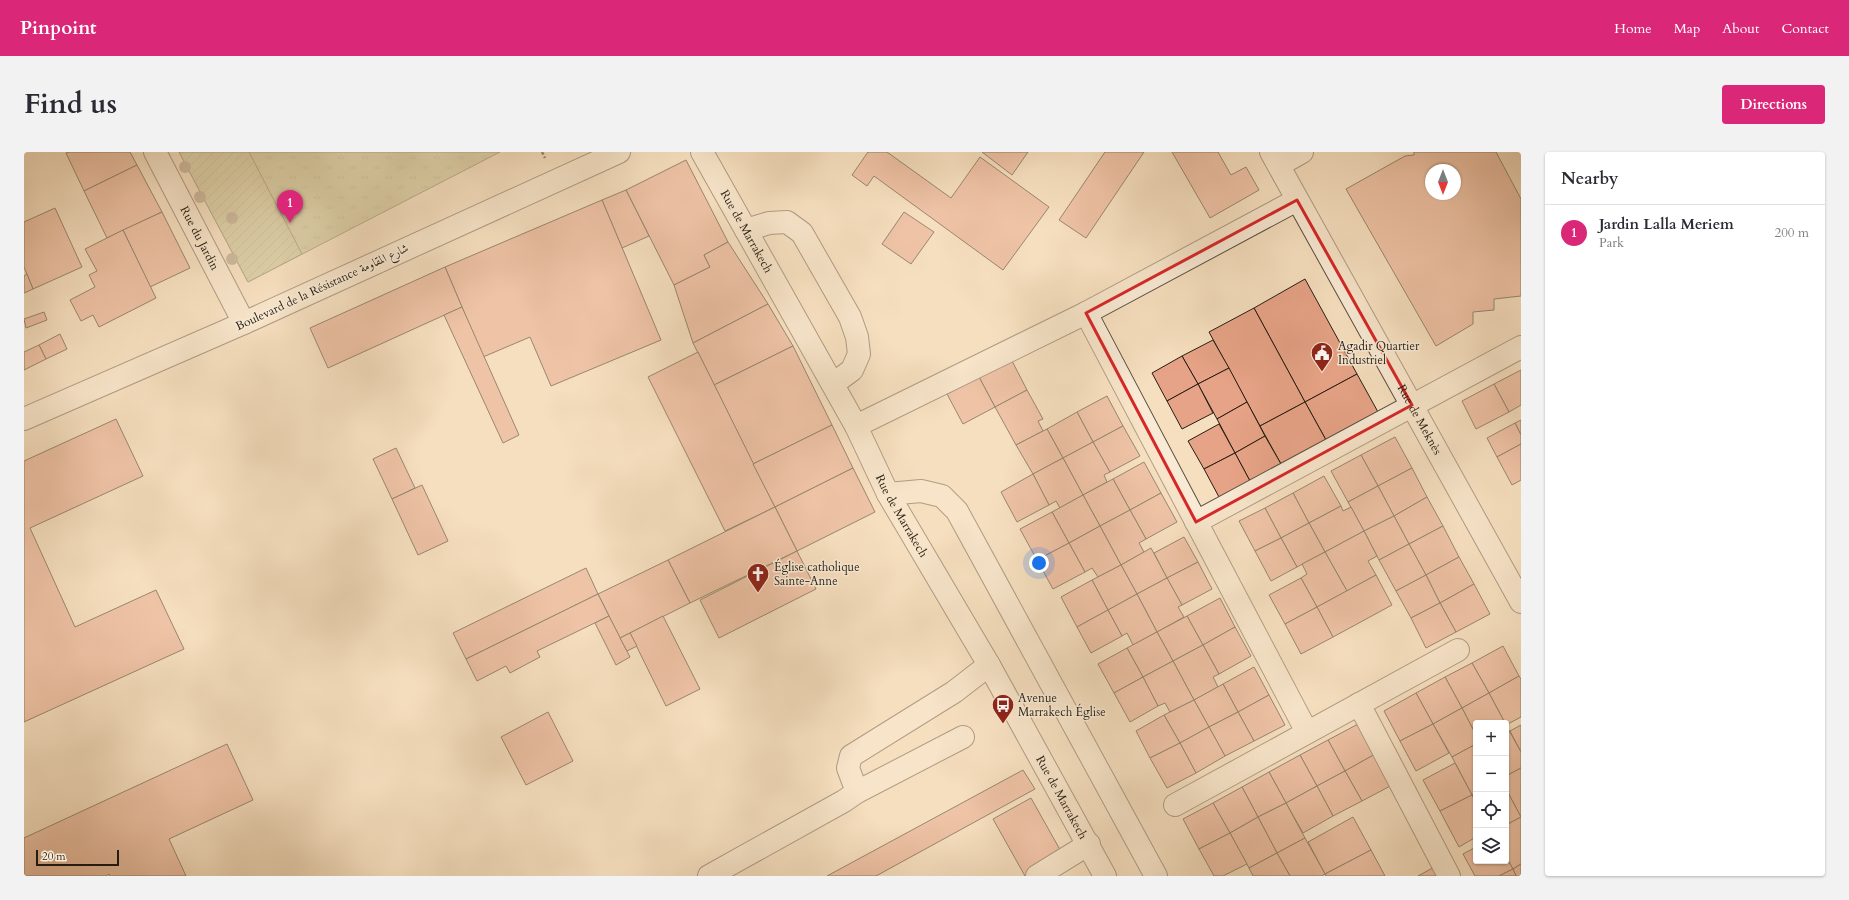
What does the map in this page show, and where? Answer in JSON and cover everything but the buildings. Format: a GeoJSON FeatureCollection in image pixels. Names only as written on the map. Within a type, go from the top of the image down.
{"type":"FeatureCollection","features":[{"type":"Feature","properties":{"kind":"street","name":"Rue du Jardin"},"geometry":{"type":"LineString","coordinates":[[155,152],[244,323]]}},
{"type":"Feature","properties":{"kind":"street","name":"Boulevard de la Résistance شارع المقاومة"},"geometry":{"type":"LineString","coordinates":[[24,420],[244,323],[619,152]]}},
{"type":"Feature","properties":{"kind":"street","name":"Rue de Marrakech"},"geometry":{"type":"LineString","coordinates":[[702,152],[856,426],[888,494],[989,665],[1089,844],[1105,876]]}},
{"type":"Feature","properties":{"kind":"street"},"geometry":{"type":"LineString","coordinates":[[1275,159],[1302,152]]}},
{"type":"Feature","properties":{"kind":"street","name":"Rue de Meknès"},"geometry":{"type":"LineString","coordinates":[[1275,159],[1521,602]]}},
{"type":"Feature","properties":{"kind":"street"},"geometry":{"type":"LineString","coordinates":[[856,426],[1086,313],[1297,200]]}},
{"type":"Feature","properties":{"kind":"street"},"geometry":{"type":"LineString","coordinates":[[746,230],[769,223],[787,222],[802,233],[850,317],[857,337],[859,354],[852,370],[833,384]]}},
{"type":"Feature","properties":{"kind":"street"},"geometry":{"type":"LineString","coordinates":[[1086,313],[1307,732]]}},
{"type":"Feature","properties":{"kind":"street"},"geometry":{"type":"LineString","coordinates":[[1196,522],[1521,347]]}},
{"type":"Feature","properties":{"kind":"street"},"geometry":{"type":"LineString","coordinates":[[888,494],[921,491],[942,496],[957,511],[1156,876]]}},
{"type":"Feature","properties":{"kind":"street"},"geometry":{"type":"LineString","coordinates":[[1175,805],[1458,650]]}},
{"type":"Feature","properties":{"kind":"street"},"geometry":{"type":"LineString","coordinates":[[857,792],[848,768],[851,756],[954,692],[989,665]]}},
{"type":"Feature","properties":{"kind":"street"},"geometry":{"type":"LineString","coordinates":[[1359,704],[1449,876]]}},
{"type":"Feature","properties":{"kind":"street"},"geometry":{"type":"LineString","coordinates":[[709,876],[844,801],[857,792],[963,738]]}},
{"type":"Feature","properties":{"kind":"street"},"geometry":{"type":"LineString","coordinates":[[1037,876],[1089,844]]}},
{"type":"Feature","properties":{"kind":"highlighted area"},"geometry":{"type":"Polygon","coordinates":[[[1297,200],[1412,405],[1196,522],[1086,313],[1297,200]]]}},
{"type":"Feature","properties":{"kind":"green space"},"geometry":{"type":"Polygon","coordinates":[[[179,152],[500,152],[248,282],[179,152]]]}},
{"type":"Feature","properties":{"kind":"green space"},"geometry":{"type":"Polygon","coordinates":[[[179,152],[249,152],[302,254],[248,282],[179,152]]]}},
{"type":"Feature","properties":{"kind":"place","name":"Jardin Lalla Meriem"},"geometry":{"type":"Point","coordinates":[290,223]}},
{"type":"Feature","properties":{"kind":"place","name":"Agadir Quartier Industriel"},"geometry":{"type":"Point","coordinates":[1322,372]}},
{"type":"Feature","properties":{"kind":"place","name":"Église catholique Sainte-Anne"},"geometry":{"type":"Point","coordinates":[758,594]}},
{"type":"Feature","properties":{"kind":"place","name":"Avenue Marrakech Église"},"geometry":{"type":"Point","coordinates":[1003,724]}}]}
